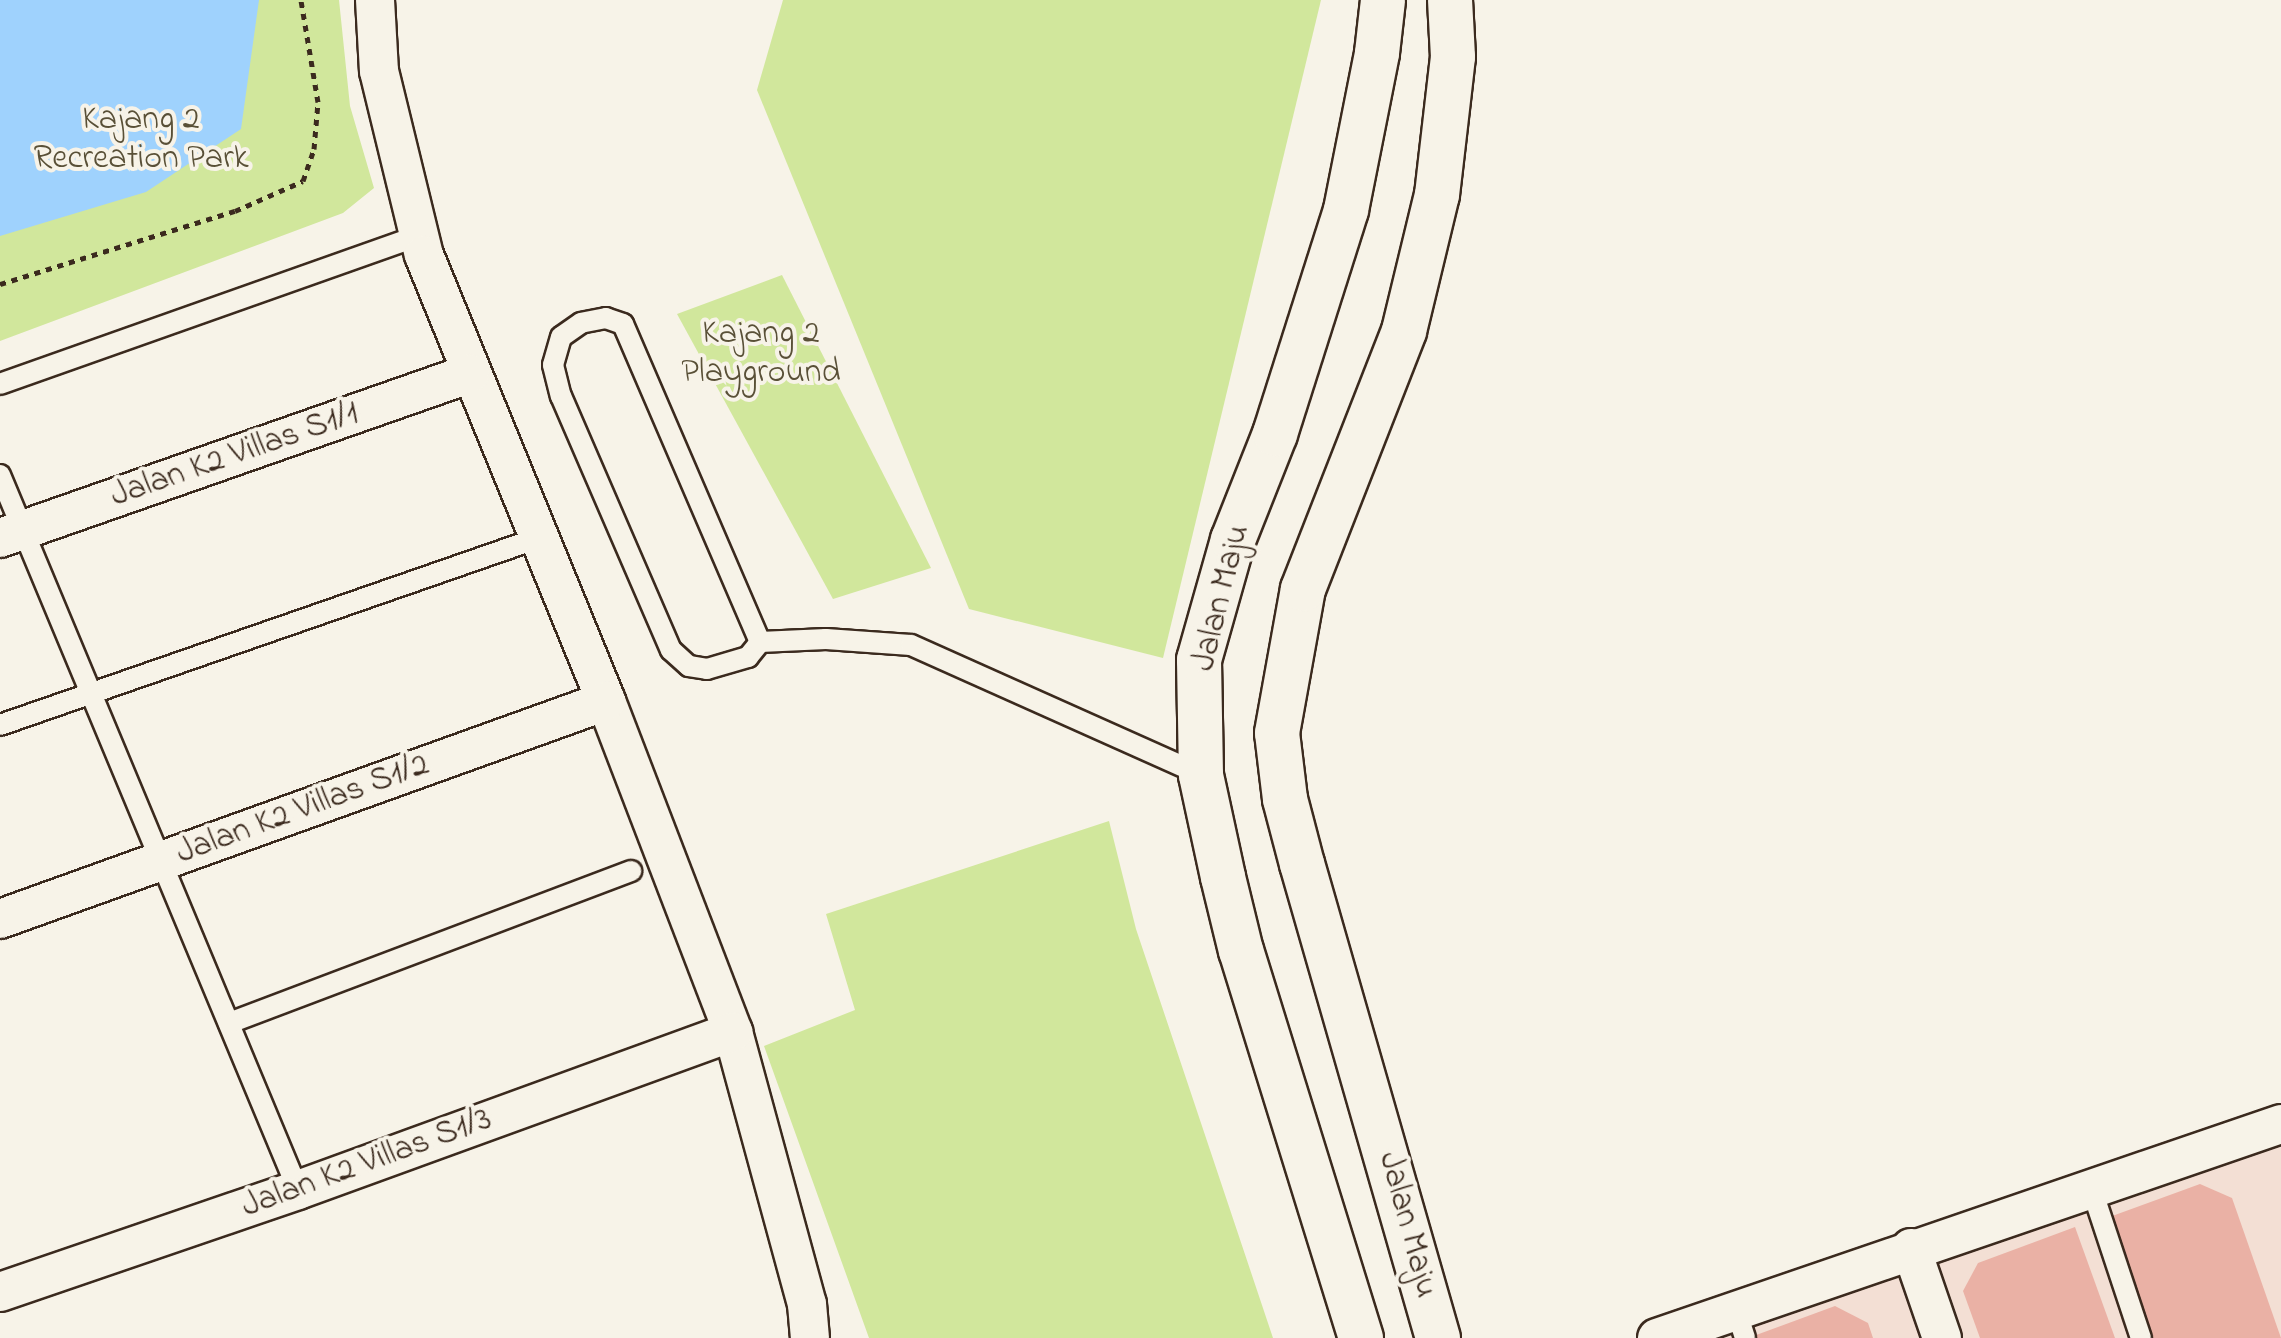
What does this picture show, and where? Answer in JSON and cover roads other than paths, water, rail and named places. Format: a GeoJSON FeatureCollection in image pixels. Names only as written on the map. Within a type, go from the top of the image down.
{"type":"FeatureCollection","features":[{"type":"Feature","properties":{"kind":"street"},"geometry":{"type":"LineString","coordinates":[[375,0],[379,71],[420,235],[470,373],[541,537],[733,1032],[807,1304],[810,1338]]}},
{"type":"Feature","properties":{"kind":"street","name":"Jalan Maju"},"geometry":{"type":"LineString","coordinates":[[1361,1338],[1241,951],[1201,775],[1199,660],[1233,540],[1275,434],[1346,210],[1377,53],[1383,0]]}},
{"type":"Feature","properties":{"kind":"street","name":"Jalan Maju"},"geometry":{"type":"LineString","coordinates":[[1438,1338],[1302,864],[1285,799],[1277,733],[1303,589],[1404,331],[1437,195],[1453,57],[1450,0]]}},
{"type":"Feature","properties":{"kind":"street","name":"Jalan K2 Villas S1/1"},"geometry":{"type":"LineString","coordinates":[[12,534],[470,373]]}},
{"type":"Feature","properties":{"kind":"street","name":"Jalan K2 Villas S1/2"},"geometry":{"type":"LineString","coordinates":[[0,919],[606,701]]}},
{"type":"Feature","properties":{"kind":"street","name":"Jalan K2 Villas S1/3"},"geometry":{"type":"LineString","coordinates":[[0,1292],[298,1190],[733,1032]]}},
{"type":"Feature","properties":{"kind":"street"},"geometry":{"type":"LineString","coordinates":[[1657,1338],[1741,1324],[1911,1248],[2281,1124]]}},
{"type":"Feature","properties":{"kind":"street"},"geometry":{"type":"LineString","coordinates":[[1911,1248],[1942,1338]]}},
{"type":"Feature","properties":{"kind":"lane"},"geometry":{"type":"LineString","coordinates":[[0,384],[420,235]]}},
{"type":"Feature","properties":{"kind":"lane"},"geometry":{"type":"LineString","coordinates":[[760,642],[623,324],[606,318],[581,323],[561,337],[553,365],[561,396],[671,650],[689,666],[707,669],[748,657],[760,642],[826,639],[911,645],[1201,775]]}},
{"type":"Feature","properties":{"kind":"lane"},"geometry":{"type":"LineString","coordinates":[[0,475],[12,534],[91,693],[298,1190]]}},
{"type":"Feature","properties":{"kind":"lane"},"geometry":{"type":"LineString","coordinates":[[0,725],[541,537]]}},
{"type":"Feature","properties":{"kind":"lane"},"geometry":{"type":"LineString","coordinates":[[229,1023],[631,871]]}},
{"type":"Feature","properties":{"kind":"lane"},"geometry":{"type":"LineString","coordinates":[[2091,1187],[2141,1338]]}},
{"type":"Feature","properties":{"kind":"water"},"geometry":{"type":"Polygon","coordinates":[[[0,0],[259,0],[241,129],[146,192],[0,236],[0,0]]]}},
{"type":"Feature","properties":{"kind":"park label","name":"Kajang 2 Recreation Park"},"geometry":{"type":"Point","coordinates":[141,140]}},
{"type":"Feature","properties":{"kind":"park label","name":"Kajang 2 Playground"},"geometry":{"type":"Point","coordinates":[761,354]}}]}
